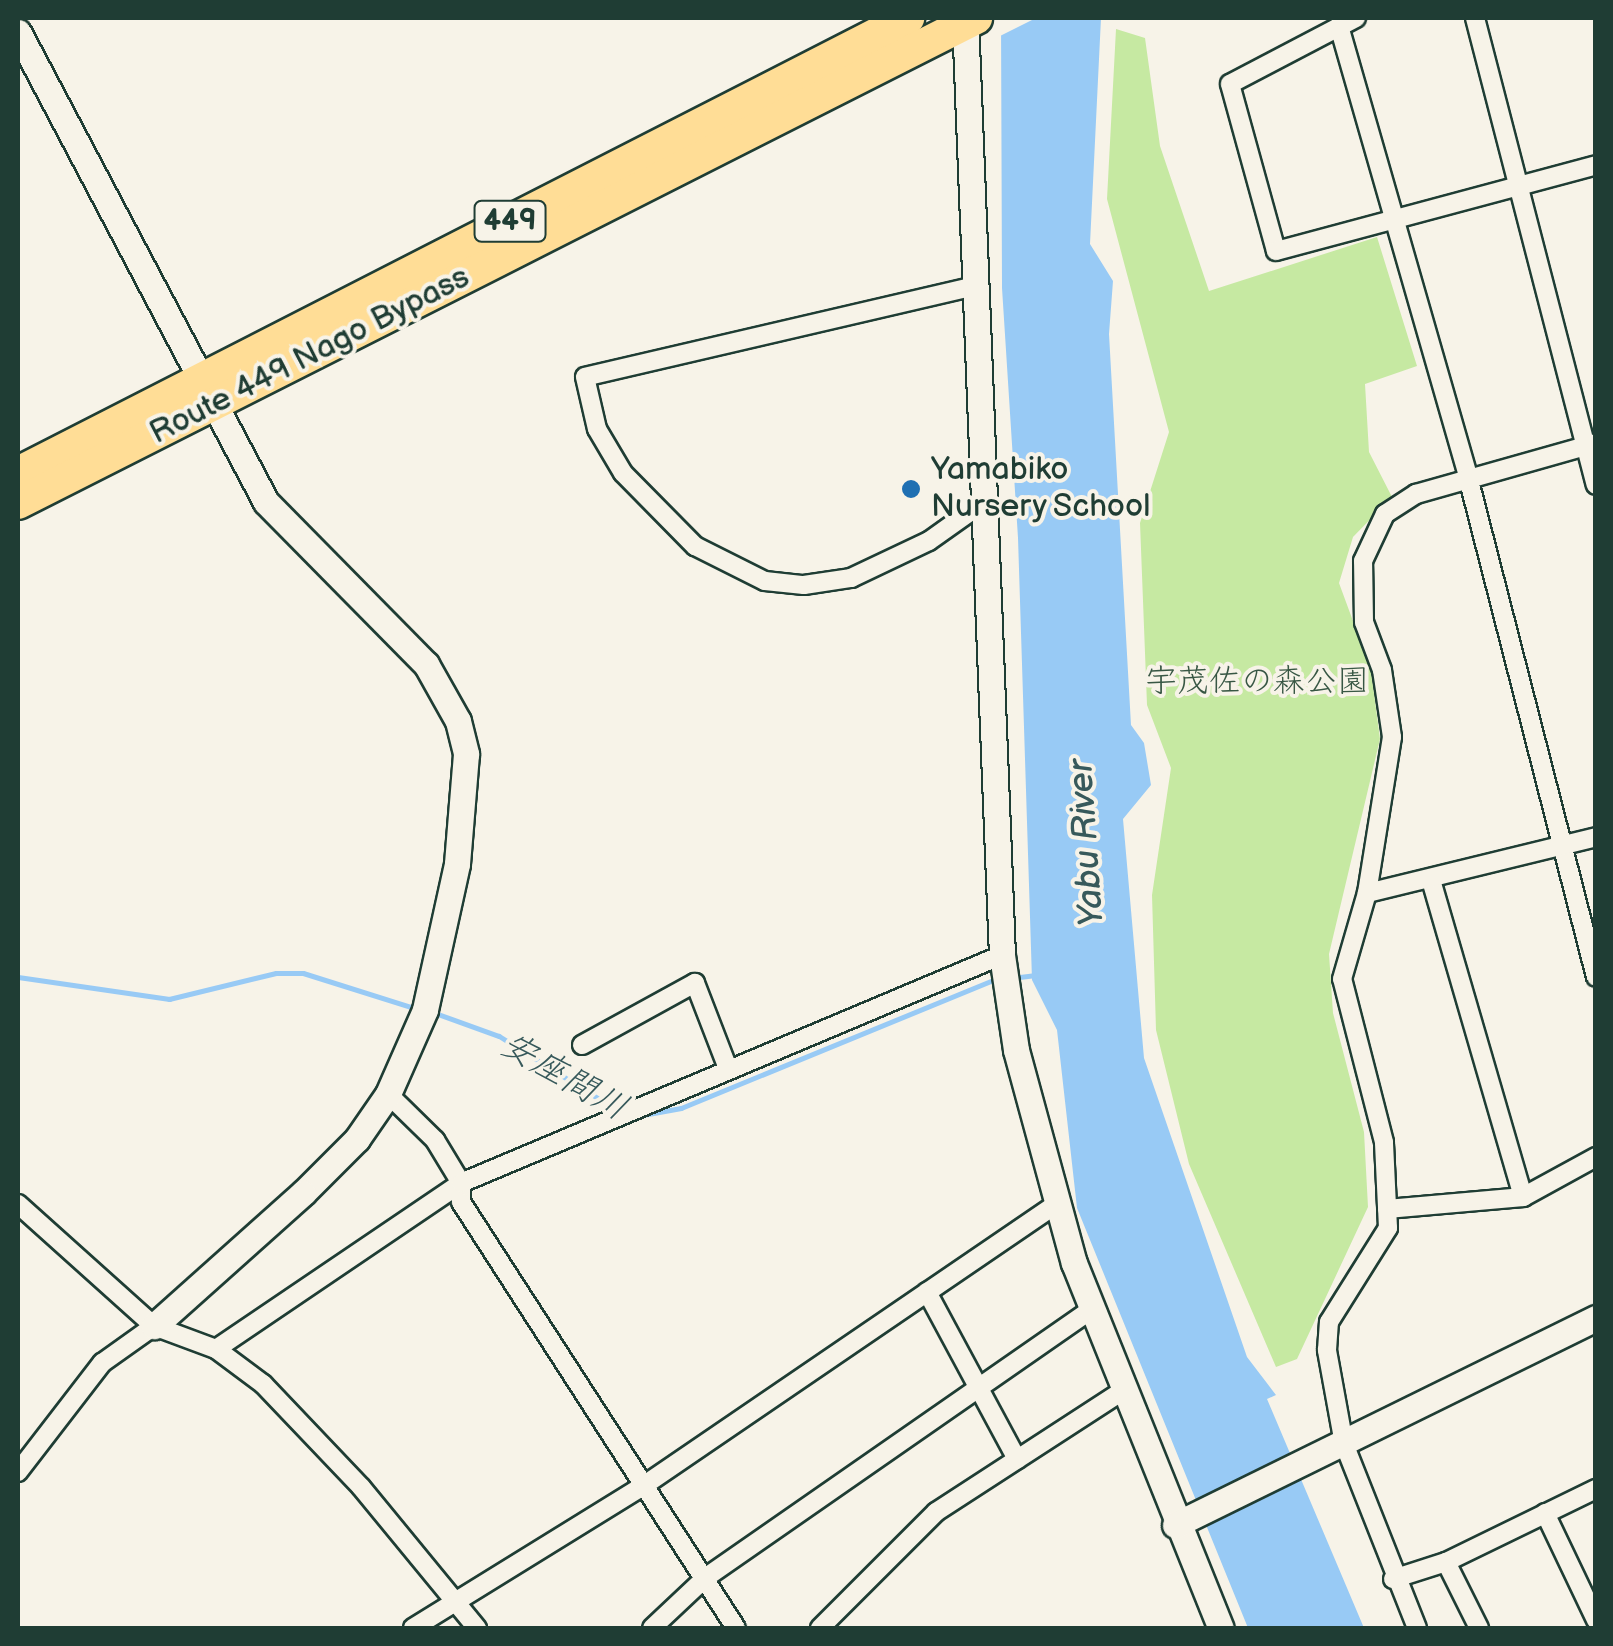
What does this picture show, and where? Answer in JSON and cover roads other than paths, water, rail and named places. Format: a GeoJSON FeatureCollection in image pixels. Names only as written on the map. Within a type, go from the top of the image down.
{"type":"FeatureCollection","features":[{"type":"Feature","properties":{"kind":"highway","name":"Route 449 Nago Bypass"},"geometry":{"type":"LineString","coordinates":[[18,503],[206,392],[908,18]]}},
{"type":"Feature","properties":{"kind":"highway","name":"Route 449 Nago Bypass"},"geometry":{"type":"LineString","coordinates":[[18,473],[206,392],[969,19]]}},
{"type":"Feature","properties":{"kind":"street"},"geometry":{"type":"LineString","coordinates":[[1356,18],[1230,84],[1276,251],[1596,165]]}},
{"type":"Feature","properties":{"kind":"street"},"geometry":{"type":"LineString","coordinates":[[1475,18],[1590,445],[1596,485]]}},
{"type":"Feature","properties":{"kind":"street"},"geometry":{"type":"LineString","coordinates":[[969,19],[1002,956],[1016,1050],[1054,1205],[1091,1310],[1122,1391],[1184,1521],[1221,1628]]}},
{"type":"Feature","properties":{"kind":"street"},"geometry":{"type":"LineString","coordinates":[[1338,26],[1468,476],[1596,977]]}},
{"type":"Feature","properties":{"kind":"street"},"geometry":{"type":"LineString","coordinates":[[18,32],[206,392],[290,533],[426,664],[458,721],[466,754],[457,864],[425,1010],[388,1094],[357,1140],[304,1193],[154,1326],[102,1363],[18,1472]]}},
{"type":"Feature","properties":{"kind":"street"},"geometry":{"type":"LineString","coordinates":[[976,286],[584,377],[597,429],[623,473],[695,546],[765,581],[804,585],[851,578],[929,541],[971,512],[986,510]]}},
{"type":"Feature","properties":{"kind":"street"},"geometry":{"type":"LineString","coordinates":[[1417,1628],[1393,1579],[1344,1444],[1327,1350],[1329,1322],[1388,1228],[1384,1142],[1342,978],[1368,893],[1392,737],[1382,670],[1364,622],[1363,562],[1385,514],[1416,494],[1468,476],[1590,445]]}},
{"type":"Feature","properties":{"kind":"street"},"geometry":{"type":"LineString","coordinates":[[1368,893],[1596,837]]}},
{"type":"Feature","properties":{"kind":"street"},"geometry":{"type":"LineString","coordinates":[[1431,880],[1523,1197]]}},
{"type":"Feature","properties":{"kind":"street"},"geometry":{"type":"LineString","coordinates":[[216,1350],[461,1183],[727,1066],[1002,956]]}},
{"type":"Feature","properties":{"kind":"street"},"geometry":{"type":"LineString","coordinates":[[582,1045],[695,983],[727,1066]]}},
{"type":"Feature","properties":{"kind":"street"},"geometry":{"type":"LineString","coordinates":[[388,1094],[417,1116],[461,1183],[461,1202],[736,1628]]}},
{"type":"Feature","properties":{"kind":"street"},"geometry":{"type":"LineString","coordinates":[[1387,1209],[1523,1197],[1596,1158]]}},
{"type":"Feature","properties":{"kind":"street"},"geometry":{"type":"LineString","coordinates":[[18,1204],[154,1326],[216,1350],[263,1384],[349,1474],[477,1628]]}},
{"type":"Feature","properties":{"kind":"street"},"geometry":{"type":"LineString","coordinates":[[413,1628],[646,1484],[1054,1205]]}},
{"type":"Feature","properties":{"kind":"street"},"geometry":{"type":"LineString","coordinates":[[927,1292],[1017,1460]]}},
{"type":"Feature","properties":{"kind":"street"},"geometry":{"type":"LineString","coordinates":[[652,1628],[704,1578],[1091,1310]]}},
{"type":"Feature","properties":{"kind":"street"},"geometry":{"type":"LineString","coordinates":[[1184,1521],[1596,1318]]}},
{"type":"Feature","properties":{"kind":"street"},"geometry":{"type":"LineString","coordinates":[[820,1628],[936,1512],[1122,1391]]}},
{"type":"Feature","properties":{"kind":"street"},"geometry":{"type":"LineString","coordinates":[[1393,1579],[1446,1562],[1596,1489]]}},
{"type":"Feature","properties":{"kind":"street"},"geometry":{"type":"LineString","coordinates":[[1545,1512],[1596,1620]]}},
{"type":"Feature","properties":{"kind":"street"},"geometry":{"type":"LineString","coordinates":[[1446,1562],[1479,1628]]}},
{"type":"Feature","properties":{"kind":"water","name":"Yabu River"},"geometry":{"type":"Polygon","coordinates":[[[1001,18],[1101,18],[1090,244],[1113,281],[1109,334],[1131,725],[1144,743],[1151,785],[1123,819],[1144,1058],[1247,1357],[1276,1395],[1267,1399],[1364,1628],[1248,1628],[1077,1208],[1057,1030],[1032,980],[1018,538],[1002,288],[1001,18]]]}},
{"type":"Feature","properties":{"kind":"waterway","name":"安座間川"},"geometry":{"type":"LineString","coordinates":[[18,977],[169,999],[276,973],[303,973],[414,1008]]}},
{"type":"Feature","properties":{"kind":"waterway","name":"安座間川"},"geometry":{"type":"LineString","coordinates":[[1012,978],[1036,975]]}},
{"type":"Feature","properties":{"kind":"waterway","name":"安座間川"},"geometry":{"type":"LineString","coordinates":[[626,1118],[681,1108],[996,979]]}},
{"type":"Feature","properties":{"kind":"waterway","name":"安座間川"},"geometry":{"type":"LineString","coordinates":[[435,1013],[499,1036],[618,1111]]}},
{"type":"Feature","properties":{"kind":"place","name":"Yamabiko Nursery School"},"geometry":{"type":"Point","coordinates":[911,489]}},
{"type":"Feature","properties":{"kind":"park label","name":"宇茂佐の森公園"},"geometry":{"type":"Point","coordinates":[1257,682]}}]}
